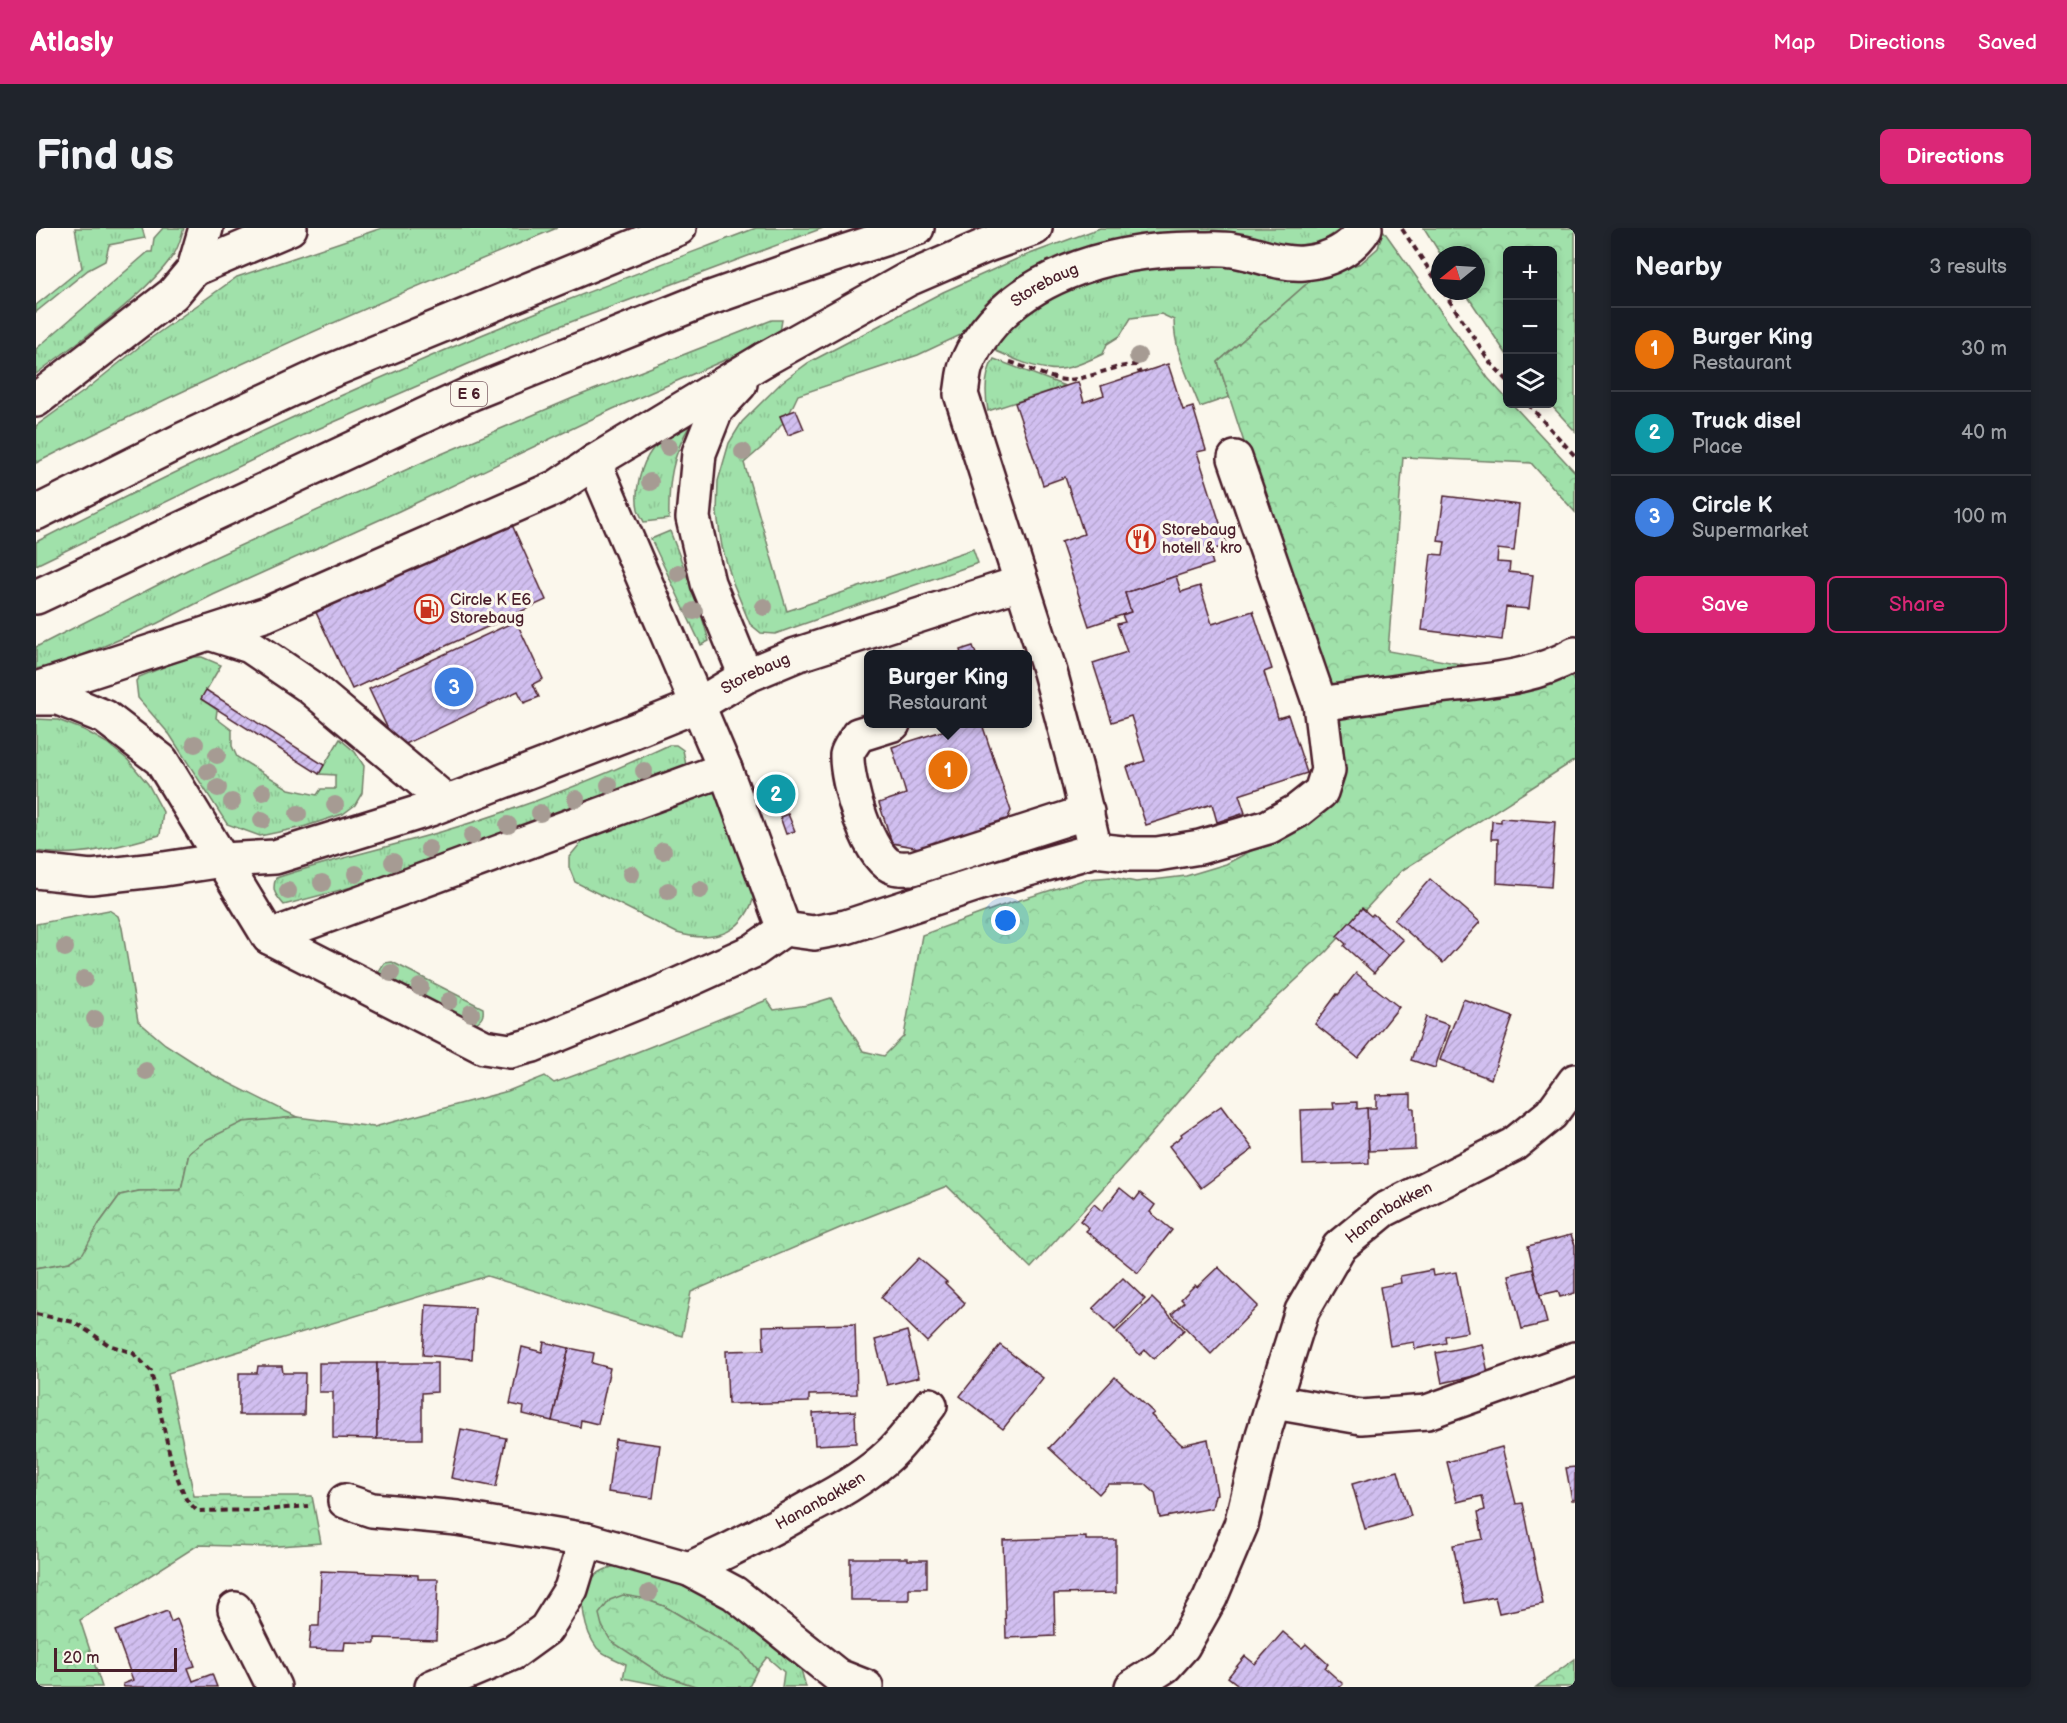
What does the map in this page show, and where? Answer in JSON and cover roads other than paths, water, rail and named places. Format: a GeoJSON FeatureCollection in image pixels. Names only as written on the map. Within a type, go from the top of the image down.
{"type":"FeatureCollection","features":[{"type":"Feature","properties":{"kind":"main road"},"geometry":{"type":"LineString","coordinates":[[36,400],[173,294],[194,269],[206,228]]}},
{"type":"Feature","properties":{"kind":"main road"},"geometry":{"type":"LineString","coordinates":[[194,269],[290,228]]}},
{"type":"Feature","properties":{"kind":"main road"},"geometry":{"type":"LineString","coordinates":[[36,513],[182,440],[328,372],[679,228]]}},
{"type":"Feature","properties":{"kind":"main road","name":"E 6"},"geometry":{"type":"LineString","coordinates":[[36,597],[472,393],[699,302],[917,228]]}},
{"type":"Feature","properties":{"kind":"main road"},"geometry":{"type":"LineString","coordinates":[[36,689],[267,614],[557,487],[594,462],[765,359],[908,279],[987,245],[1035,228]]}},
{"type":"Feature","properties":{"kind":"main road","name":"Storebaug"},"geometry":{"type":"LineString","coordinates":[[1095,850],[1087,812],[1039,676],[1020,583],[961,394],[966,364],[983,336],[1006,309],[1026,294],[1058,276],[1086,265],[1116,256],[1171,249],[1232,250],[1281,262],[1304,263],[1343,251],[1358,239],[1365,228]]}},
{"type":"Feature","properties":{"kind":"main road"},"geometry":{"type":"LineString","coordinates":[[746,676],[708,583],[693,518],[699,453],[716,410],[765,359]]}},
{"type":"Feature","properties":{"kind":"main road"},"geometry":{"type":"LineString","coordinates":[[36,698],[58,698],[105,717],[161,760],[269,937],[484,1047],[510,1051],[533,1045],[660,993],[753,951],[784,929],[814,933],[846,927],[980,882],[1095,850],[1157,854],[1200,847],[1268,827],[1297,811],[1321,792],[1329,770],[1320,704],[1234,458]]}},
{"type":"Feature","properties":{"kind":"main road"},"geometry":{"type":"LineString","coordinates":[[594,462],[698,705],[784,929]]}},
{"type":"Feature","properties":{"kind":"main road","name":"Storebaug"},"geometry":{"type":"LineString","coordinates":[[36,871],[91,877],[223,860],[275,857],[447,802],[698,705],[746,676],[796,655],[1020,583]]}},
{"type":"Feature","properties":{"kind":"main road"},"geometry":{"type":"LineString","coordinates":[[209,633],[250,646],[309,686],[447,802]]}},
{"type":"Feature","properties":{"kind":"main road"},"geometry":{"type":"LineString","coordinates":[[1320,704],[1506,678],[1539,670],[1575,654]]}},
{"type":"Feature","properties":{"kind":"main road"},"geometry":{"type":"LineString","coordinates":[[878,728],[858,735],[847,753],[853,792],[865,834],[882,859],[894,867],[913,868],[1087,812]]}},
{"type":"Feature","properties":{"kind":"main road"},"geometry":{"type":"LineString","coordinates":[[269,937],[724,769]]}},
{"type":"Feature","properties":{"kind":"main road","name":"Hananbakken"},"geometry":{"type":"LineString","coordinates":[[1132,1687],[1165,1666],[1183,1646],[1210,1598],[1241,1525],[1263,1435],[1302,1311],[1339,1246],[1384,1210],[1513,1145],[1551,1113],[1575,1081]]}},
{"type":"Feature","properties":{"kind":"main road"},"geometry":{"type":"LineString","coordinates":[[1274,1402],[1361,1417],[1427,1412],[1575,1359]]}},
{"type":"Feature","properties":{"kind":"main road","name":"Hananbakken"},"geometry":{"type":"LineString","coordinates":[[689,1569],[741,1545],[838,1492],[888,1457],[930,1405]]}},
{"type":"Feature","properties":{"kind":"main road"},"geometry":{"type":"LineString","coordinates":[[345,1502],[372,1510],[457,1518],[586,1540],[689,1569],[734,1593],[846,1683]]}},
{"type":"Feature","properties":{"kind":"main road"},"geometry":{"type":"LineString","coordinates":[[432,1687],[513,1653],[546,1629],[571,1589],[586,1540]]}},
{"type":"Feature","properties":{"kind":"main road"},"geometry":{"type":"LineString","coordinates":[[235,1609],[274,1687]]}},
{"type":"Feature","properties":{"kind":"place","name":"Storebaug hotell & kro"},"geometry":{"type":"Point","coordinates":[1141,539]}},
{"type":"Feature","properties":{"kind":"place","name":"Circle K E6 Storebaug"},"geometry":{"type":"Point","coordinates":[429,609]}},
{"type":"Feature","properties":{"kind":"place","name":"Circle K"},"geometry":{"type":"Point","coordinates":[454,687]}},
{"type":"Feature","properties":{"kind":"place","name":"Burger King"},"geometry":{"type":"Point","coordinates":[948,770]}},
{"type":"Feature","properties":{"kind":"place","name":"Truck disel"},"geometry":{"type":"Point","coordinates":[776,794]}}]}
